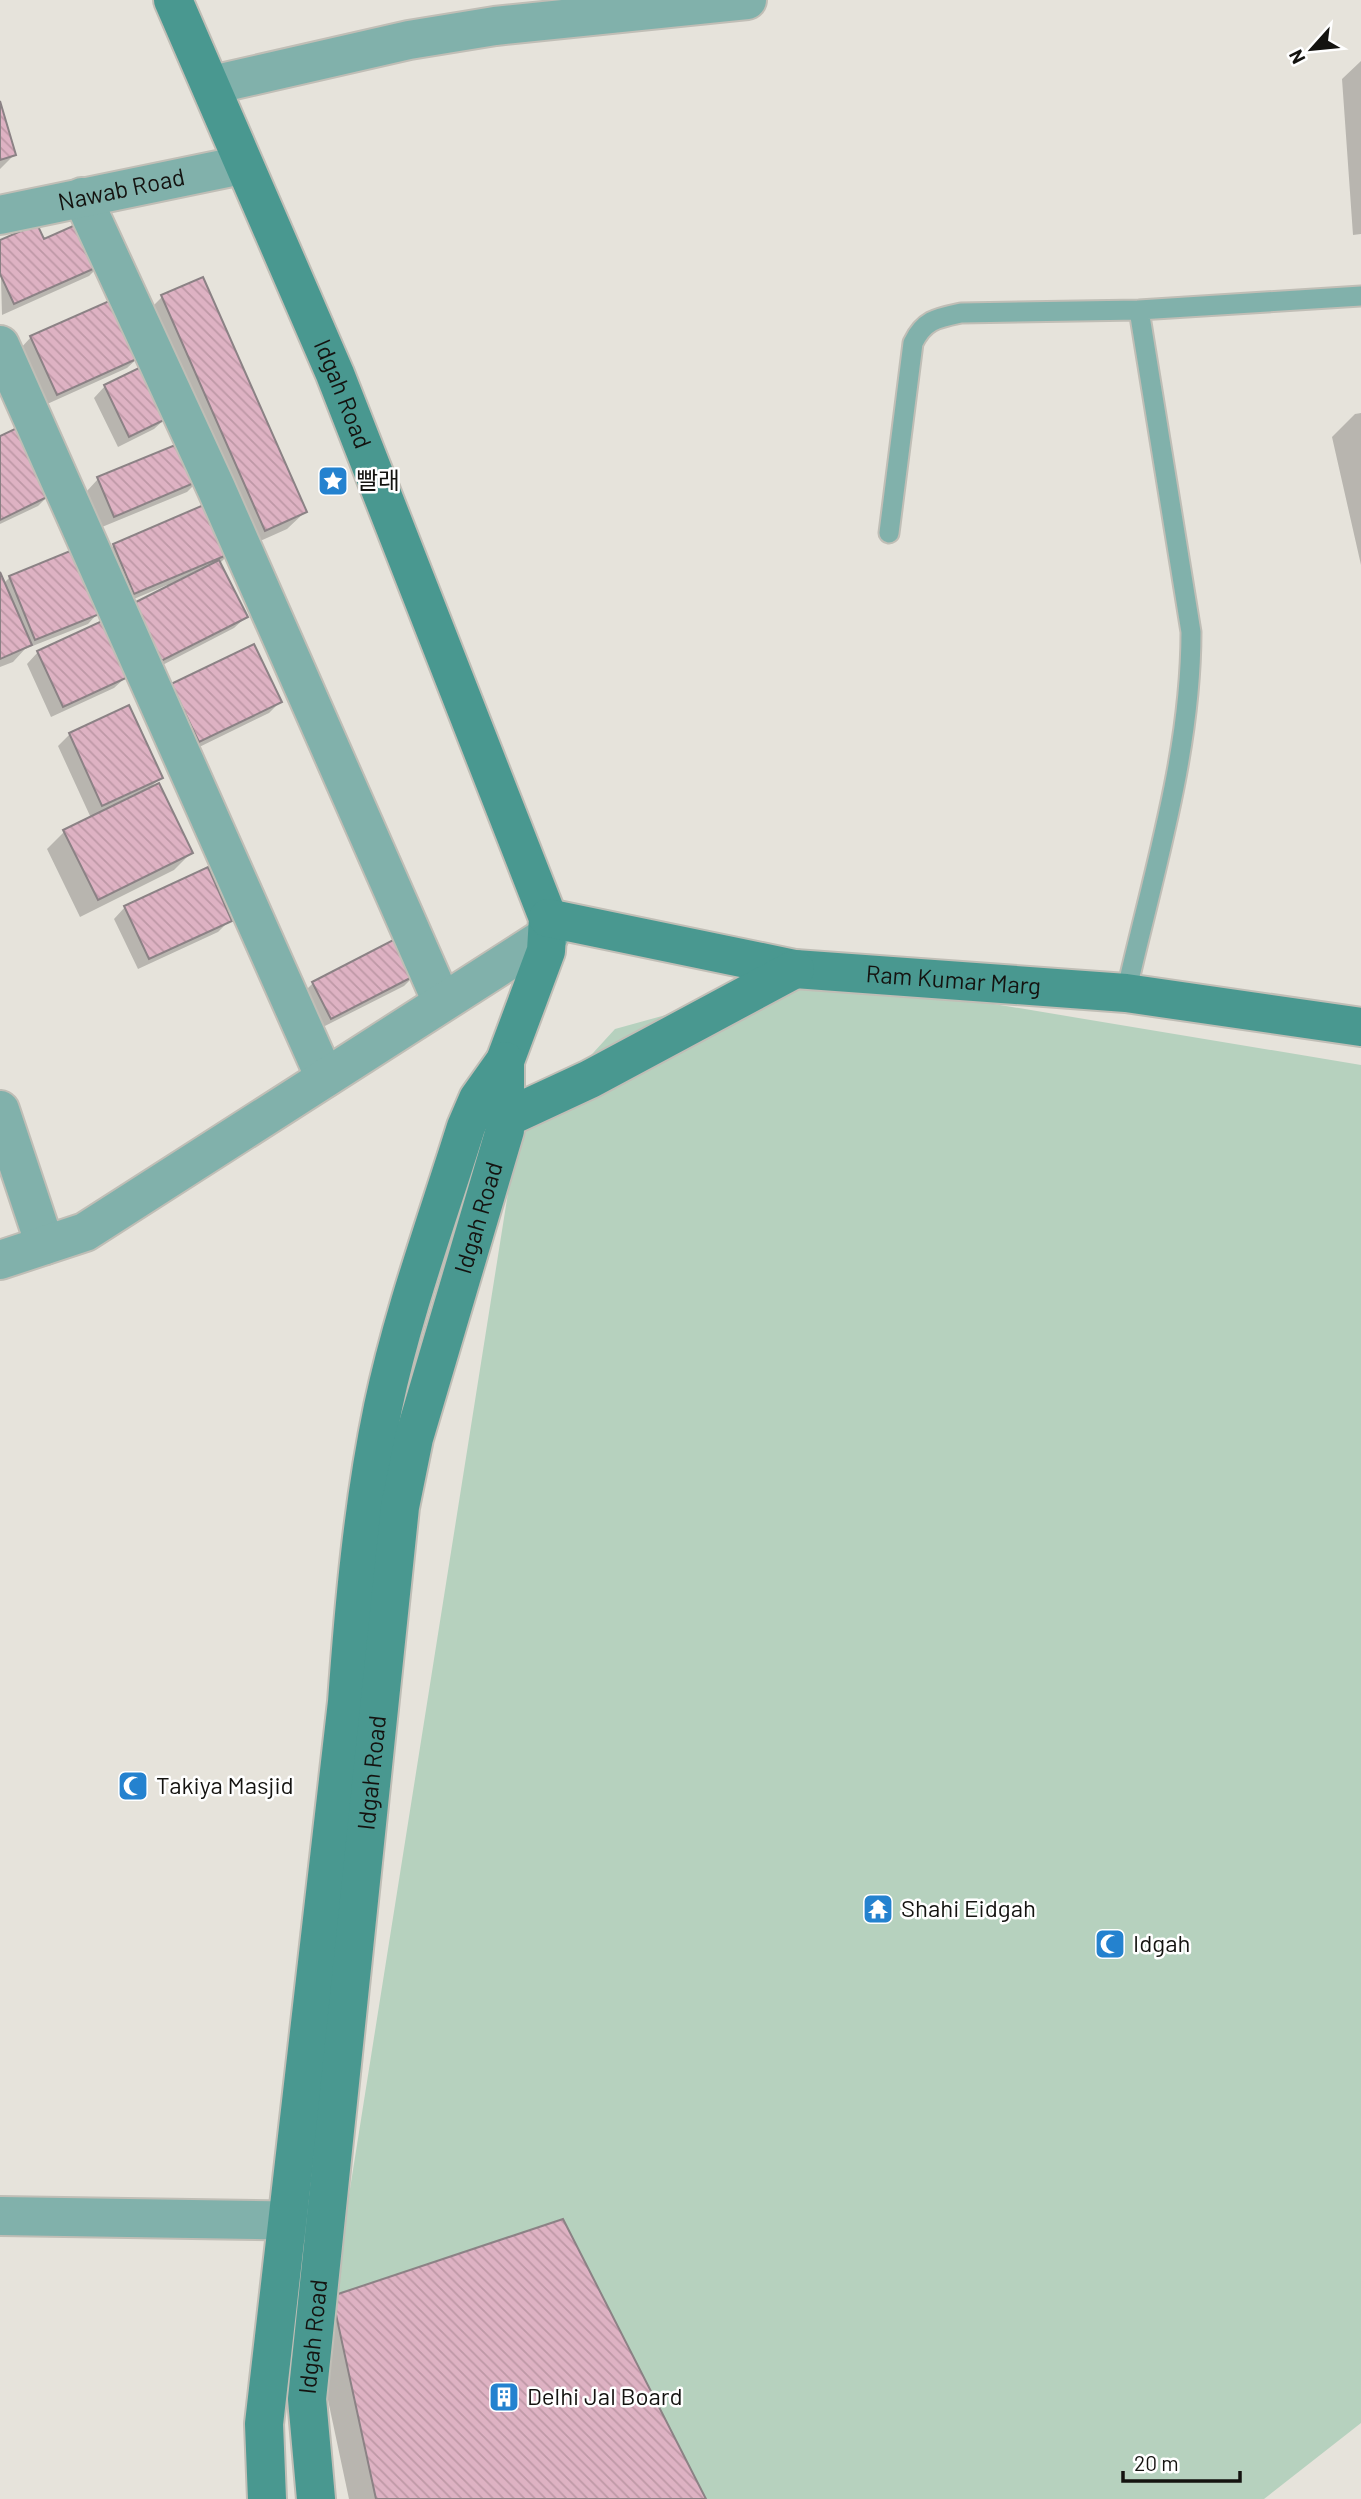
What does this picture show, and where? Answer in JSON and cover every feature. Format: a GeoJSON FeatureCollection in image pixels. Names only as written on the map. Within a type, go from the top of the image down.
{"type":"FeatureCollection","features":[{"type":"Feature","properties":{"kind":"street","name":"Idgah Road"},"geometry":{"type":"LineString","coordinates":[[173,0],[212,85],[242,165],[335,374],[548,934]]}},
{"type":"Feature","properties":{"kind":"street"},"geometry":{"type":"LineString","coordinates":[[212,85],[409,40],[495,26],[747,0]]}},
{"type":"Feature","properties":{"kind":"street","name":"Nawab Road"},"geometry":{"type":"LineString","coordinates":[[0,215],[242,165]]}},
{"type":"Feature","properties":{"kind":"street"},"geometry":{"type":"LineString","coordinates":[[82,197],[216,488],[442,1002]]}},
{"type":"Feature","properties":{"kind":"street"},"geometry":{"type":"LineString","coordinates":[[0,345],[324,1078]]}},
{"type":"Feature","properties":{"kind":"street"},"geometry":{"type":"LineString","coordinates":[[0,1260],[85,1232],[548,934]]}},
{"type":"Feature","properties":{"kind":"street"},"geometry":{"type":"LineString","coordinates":[[267,2499],[264,2424],[307,2220],[354,1612],[383,1408],[400,1339],[466,1127],[478,1099],[505,1060],[548,934]]}},
{"type":"Feature","properties":{"kind":"street","name":"Ram Kumar Marg"},"geometry":{"type":"LineString","coordinates":[[548,934],[795,969],[1126,993],[1361,1027]]}},
{"type":"Feature","properties":{"kind":"street"},"geometry":{"type":"LineString","coordinates":[[506,1118],[590,1079],[795,969]]}},
{"type":"Feature","properties":{"kind":"street","name":"Idgah Road"},"geometry":{"type":"LineString","coordinates":[[316,2499],[307,2399],[307,2220],[400,1507],[414,1438],[505,1130],[505,1060]]}},
{"type":"Feature","properties":{"kind":"street"},"geometry":{"type":"LineString","coordinates":[[0,1110],[45,1245]]}},
{"type":"Feature","properties":{"kind":"street"},"geometry":{"type":"LineString","coordinates":[[0,2216],[307,2220]]}},
{"type":"Feature","properties":{"kind":"lane"},"geometry":{"type":"LineString","coordinates":[[889,533],[913,343],[921,327],[941,317],[961,313],[1139,310],[1361,296]]}},
{"type":"Feature","properties":{"kind":"lane"},"geometry":{"type":"LineString","coordinates":[[1126,993],[1184,744],[1191,676],[1191,632],[1139,310]]}},
{"type":"Feature","properties":{"kind":"green space","name":"Shahi Eidgah"},"geometry":{"type":"Polygon","coordinates":[[[814,974],[1361,1065],[1361,2423],[1264,2499],[706,2499],[563,2219],[333,2296],[517,1136],[615,1029],[814,974]]]}},
{"type":"Feature","properties":{"kind":"building"},"geometry":{"type":"Polygon","coordinates":[[[0,101],[16,155],[0,160],[0,101]]]}},
{"type":"Feature","properties":{"kind":"building"},"geometry":{"type":"Polygon","coordinates":[[[82,222],[102,265],[14,304],[0,274],[0,240],[37,224],[44,239],[82,222]]]}},
{"type":"Feature","properties":{"kind":"building"},"geometry":{"type":"Polygon","coordinates":[[[203,277],[307,512],[265,531],[161,295],[203,277]]]}},
{"type":"Feature","properties":{"kind":"building"},"geometry":{"type":"Polygon","coordinates":[[[116,298],[141,357],[57,395],[30,336],[116,298]]]}},
{"type":"Feature","properties":{"kind":"building"},"geometry":{"type":"Polygon","coordinates":[[[143,366],[168,418],[129,437],[104,385],[143,366]]]}},
{"type":"Feature","properties":{"kind":"building"},"geometry":{"type":"Polygon","coordinates":[[[19,427],[51,495],[0,520],[0,436],[19,427]]]}},
{"type":"Feature","properties":{"kind":"building"},"geometry":{"type":"Polygon","coordinates":[[[185,441],[201,480],[114,517],[97,477],[185,441]]]}},
{"type":"Feature","properties":{"kind":"building"},"geometry":{"type":"Polygon","coordinates":[[[213,501],[234,552],[134,594],[113,544],[213,501]]]}},
{"type":"Feature","properties":{"kind":"building"},"geometry":{"type":"Polygon","coordinates":[[[75,549],[102,613],[35,640],[9,576],[75,549]]]}},
{"type":"Feature","properties":{"kind":"building"},"geometry":{"type":"Polygon","coordinates":[[[219,560],[248,617],[161,661],[132,604],[219,560]]]}},
{"type":"Feature","properties":{"kind":"building"},"geometry":{"type":"Polygon","coordinates":[[[0,572],[32,645],[0,659],[0,572]]]}},
{"type":"Feature","properties":{"kind":"building"},"geometry":{"type":"Polygon","coordinates":[[[102,621],[128,677],[63,707],[37,651],[102,621]]]}},
{"type":"Feature","properties":{"kind":"building"},"geometry":{"type":"Polygon","coordinates":[[[254,644],[282,702],[199,742],[171,684],[254,644]]]}},
{"type":"Feature","properties":{"kind":"building"},"geometry":{"type":"Polygon","coordinates":[[[129,705],[163,778],[102,806],[69,733],[129,705]]]}},
{"type":"Feature","properties":{"kind":"building"},"geometry":{"type":"Polygon","coordinates":[[[159,783],[193,853],[98,900],[63,830],[159,783]]]}},
{"type":"Feature","properties":{"kind":"building"},"geometry":{"type":"Polygon","coordinates":[[[208,867],[232,921],[149,959],[124,906],[208,867]]]}},
{"type":"Feature","properties":{"kind":"building"},"geometry":{"type":"Polygon","coordinates":[[[399,937],[418,974],[331,1019],[312,982],[399,937]]]}},
{"type":"Feature","properties":{"kind":"building","name":"Delhi Jal Board"},"geometry":{"type":"Polygon","coordinates":[[[563,2219],[706,2499],[376,2499],[332,2296],[563,2219]]]}},
{"type":"Feature","properties":{"kind":"place","name":"빨래"},"geometry":{"type":"Point","coordinates":[333,481]}},
{"type":"Feature","properties":{"kind":"place","name":"Takiya Masjid"},"geometry":{"type":"Point","coordinates":[133,1786]}},
{"type":"Feature","properties":{"kind":"place","name":"Shahi Eidgah"},"geometry":{"type":"Point","coordinates":[878,1909]}},
{"type":"Feature","properties":{"kind":"place","name":"Idgah"},"geometry":{"type":"Point","coordinates":[1110,1944]}},
{"type":"Feature","properties":{"kind":"place","name":"Delhi Jal Board"},"geometry":{"type":"Point","coordinates":[504,2397]}}]}
